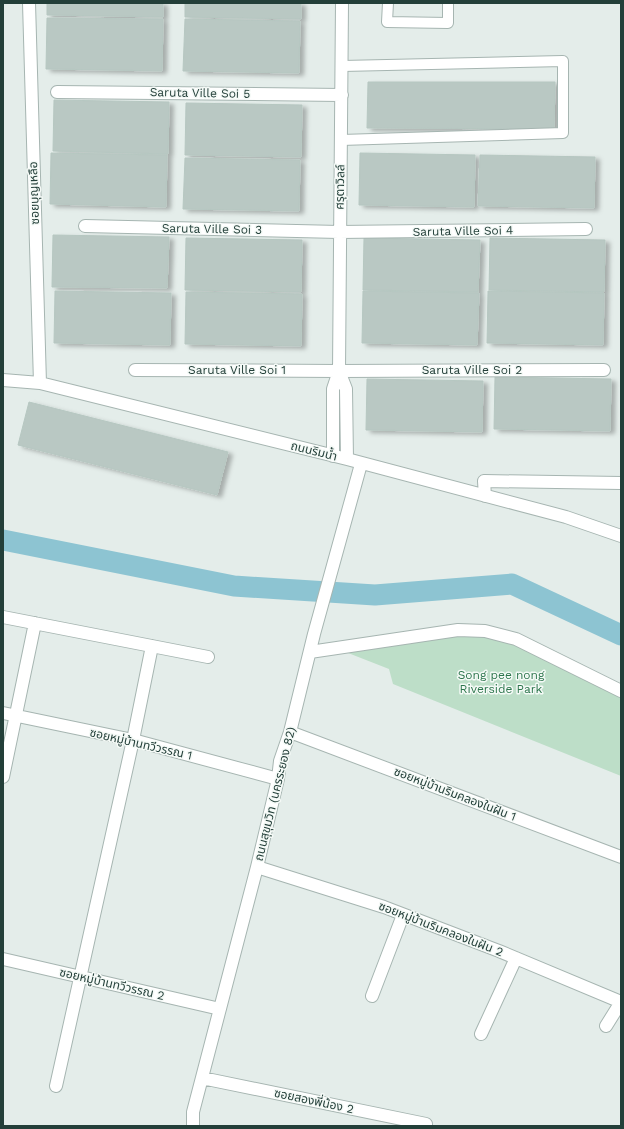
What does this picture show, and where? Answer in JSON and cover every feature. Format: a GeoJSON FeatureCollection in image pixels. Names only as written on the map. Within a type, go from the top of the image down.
{"type":"FeatureCollection","features":[{"type":"Feature","properties":{"kind":"street","name":"ซอยบุญเหลือ"},"geometry":{"type":"LineString","coordinates":[[29,3],[40,383]]}},
{"type":"Feature","properties":{"kind":"street","name":"ศรุตาวิลล์"},"geometry":{"type":"LineString","coordinates":[[333,456],[333,389],[339,371],[342,3]]}},
{"type":"Feature","properties":{"kind":"street","name":"Saruta Ville Soi 5"},"geometry":{"type":"LineString","coordinates":[[57,92],[342,94]]}},
{"type":"Feature","properties":{"kind":"street","name":"Saruta Ville Soi 3"},"geometry":{"type":"LineString","coordinates":[[85,226],[340,232]]}},
{"type":"Feature","properties":{"kind":"street","name":"Saruta Ville Soi 4"},"geometry":{"type":"LineString","coordinates":[[340,232],[586,229]]}},
{"type":"Feature","properties":{"kind":"street","name":"Saruta Ville Soi 1"},"geometry":{"type":"LineString","coordinates":[[135,370],[339,371]]}},
{"type":"Feature","properties":{"kind":"street","name":"Saruta Ville Soi 2"},"geometry":{"type":"LineString","coordinates":[[339,371],[604,370]]}},
{"type":"Feature","properties":{"kind":"street","name":"ศรุตาวิลล์"},"geometry":{"type":"LineString","coordinates":[[339,371],[346,389],[347,459]]}},
{"type":"Feature","properties":{"kind":"street","name":"ถนนริมน้ำ"},"geometry":{"type":"LineString","coordinates":[[3,380],[40,383],[347,459],[361,464],[566,517],[621,536]]}},
{"type":"Feature","properties":{"kind":"street","name":"ถนนสุขุมวิท (นครระยอง 82)"},"geometry":{"type":"LineString","coordinates":[[193,1126],[193,1112],[257,867],[278,779],[280,761],[290,732],[314,634],[361,464]]}},
{"type":"Feature","properties":{"kind":"street"},"geometry":{"type":"LineString","coordinates":[[485,496],[484,481],[621,483]]}},
{"type":"Feature","properties":{"kind":"street"},"geometry":{"type":"LineString","coordinates":[[3,617],[208,657]]}},
{"type":"Feature","properties":{"kind":"street"},"geometry":{"type":"LineString","coordinates":[[3,777],[35,623]]}},
{"type":"Feature","properties":{"kind":"street"},"geometry":{"type":"LineString","coordinates":[[310,652],[458,630],[486,631],[516,639],[621,691]]}},
{"type":"Feature","properties":{"kind":"street"},"geometry":{"type":"LineString","coordinates":[[56,1086],[133,740],[152,646]]}},
{"type":"Feature","properties":{"kind":"street","name":"ซอยหมู่บ้านทวีวรรณ 1"},"geometry":{"type":"LineString","coordinates":[[3,713],[133,740],[278,779]]}},
{"type":"Feature","properties":{"kind":"street","name":"ซอยหมู่บ้านริมคลองในฝัน 1"},"geometry":{"type":"LineString","coordinates":[[290,732],[621,856]]}},
{"type":"Feature","properties":{"kind":"street","name":"ซอยหมู่บ้านริมคลองในฝัน 2"},"geometry":{"type":"LineString","coordinates":[[257,867],[403,915],[516,958],[621,1002]]}},
{"type":"Feature","properties":{"kind":"street"},"geometry":{"type":"LineString","coordinates":[[372,996],[403,915]]}},
{"type":"Feature","properties":{"kind":"street"},"geometry":{"type":"LineString","coordinates":[[481,1034],[516,958]]}},
{"type":"Feature","properties":{"kind":"street","name":"ซอยหมู่บ้านทวีวรรณ 2"},"geometry":{"type":"LineString","coordinates":[[3,959],[220,1009]]}},
{"type":"Feature","properties":{"kind":"street"},"geometry":{"type":"LineString","coordinates":[[606,1026],[621,1002]]}},
{"type":"Feature","properties":{"kind":"street","name":"ซอยสองพี่น้อง 2"},"geometry":{"type":"LineString","coordinates":[[202,1078],[426,1124]]}},
{"type":"Feature","properties":{"kind":"lane"},"geometry":{"type":"LineString","coordinates":[[388,3],[387,22],[448,23],[448,3]]}},
{"type":"Feature","properties":{"kind":"lane"},"geometry":{"type":"LineString","coordinates":[[341,140],[563,133],[563,60],[342,66]]}},
{"type":"Feature","properties":{"kind":"green space","name":"Song pee nong Riverside Park"},"geometry":{"type":"Polygon","coordinates":[[[460,633],[484,635],[515,643],[621,695],[621,776],[393,684],[389,669],[343,651],[460,633]]]}},
{"type":"Feature","properties":{"kind":"building"},"geometry":{"type":"Polygon","coordinates":[[[47,3],[163,3],[163,17],[47,15],[47,3]]]}},
{"type":"Feature","properties":{"kind":"building"},"geometry":{"type":"Polygon","coordinates":[[[185,3],[301,3],[301,19],[185,17],[185,3]]]}},
{"type":"Feature","properties":{"kind":"building"},"geometry":{"type":"Polygon","coordinates":[[[47,18],[163,19],[162,71],[46,69],[47,18]]]}},
{"type":"Feature","properties":{"kind":"building"},"geometry":{"type":"Polygon","coordinates":[[[185,19],[300,21],[299,73],[183,71],[185,19]]]}},
{"type":"Feature","properties":{"kind":"building"},"geometry":{"type":"Polygon","coordinates":[[[368,82],[555,82],[554,129],[367,128],[368,82]]]}},
{"type":"Feature","properties":{"kind":"building"},"geometry":{"type":"Polygon","coordinates":[[[54,100],[169,102],[168,154],[53,151],[54,100]]]}},
{"type":"Feature","properties":{"kind":"building"},"geometry":{"type":"Polygon","coordinates":[[[186,103],[302,105],[301,157],[185,155],[186,103]]]}},
{"type":"Feature","properties":{"kind":"building"},"geometry":{"type":"Polygon","coordinates":[[[51,153],[167,155],[166,207],[50,204],[51,153]]]}},
{"type":"Feature","properties":{"kind":"building"},"geometry":{"type":"Polygon","coordinates":[[[360,153],[475,155],[474,207],[359,205],[360,153]]]}},
{"type":"Feature","properties":{"kind":"building"},"geometry":{"type":"Polygon","coordinates":[[[480,155],[595,157],[594,208],[478,206],[480,155]]]}},
{"type":"Feature","properties":{"kind":"building"},"geometry":{"type":"Polygon","coordinates":[[[185,158],[300,160],[299,211],[183,209],[185,158]]]}},
{"type":"Feature","properties":{"kind":"building"},"geometry":{"type":"Polygon","coordinates":[[[53,235],[169,237],[167,288],[52,287],[53,235]]]}},
{"type":"Feature","properties":{"kind":"building"},"geometry":{"type":"Polygon","coordinates":[[[186,238],[302,240],[301,292],[185,290],[186,238]]]}},
{"type":"Feature","properties":{"kind":"building"},"geometry":{"type":"Polygon","coordinates":[[[364,238],[480,240],[478,292],[363,290],[364,238]]]}},
{"type":"Feature","properties":{"kind":"building"},"geometry":{"type":"Polygon","coordinates":[[[490,238],[605,240],[604,292],[489,290],[490,238]]]}},
{"type":"Feature","properties":{"kind":"building"},"geometry":{"type":"Polygon","coordinates":[[[55,291],[171,293],[170,345],[54,343],[55,291]]]}},
{"type":"Feature","properties":{"kind":"building"},"geometry":{"type":"Polygon","coordinates":[[[363,291],[479,293],[477,345],[362,343],[363,291]]]}},
{"type":"Feature","properties":{"kind":"building"},"geometry":{"type":"Polygon","coordinates":[[[488,291],[604,293],[603,345],[487,343],[488,291]]]}},
{"type":"Feature","properties":{"kind":"building"},"geometry":{"type":"Polygon","coordinates":[[[186,292],[302,294],[301,346],[185,344],[186,292]]]}},
{"type":"Feature","properties":{"kind":"building"},"geometry":{"type":"Polygon","coordinates":[[[495,377],[611,379],[610,431],[494,429],[495,377]]]}},
{"type":"Feature","properties":{"kind":"building"},"geometry":{"type":"Polygon","coordinates":[[[367,379],[483,381],[482,432],[366,430],[367,379]]]}},
{"type":"Feature","properties":{"kind":"building"},"geometry":{"type":"Polygon","coordinates":[[[29,402],[228,452],[217,495],[18,445],[29,402]]]}},
{"type":"Feature","properties":{"kind":"waterway"},"geometry":{"type":"LineString","coordinates":[[3,540],[234,586],[375,595],[512,584],[621,635]]}}]}
